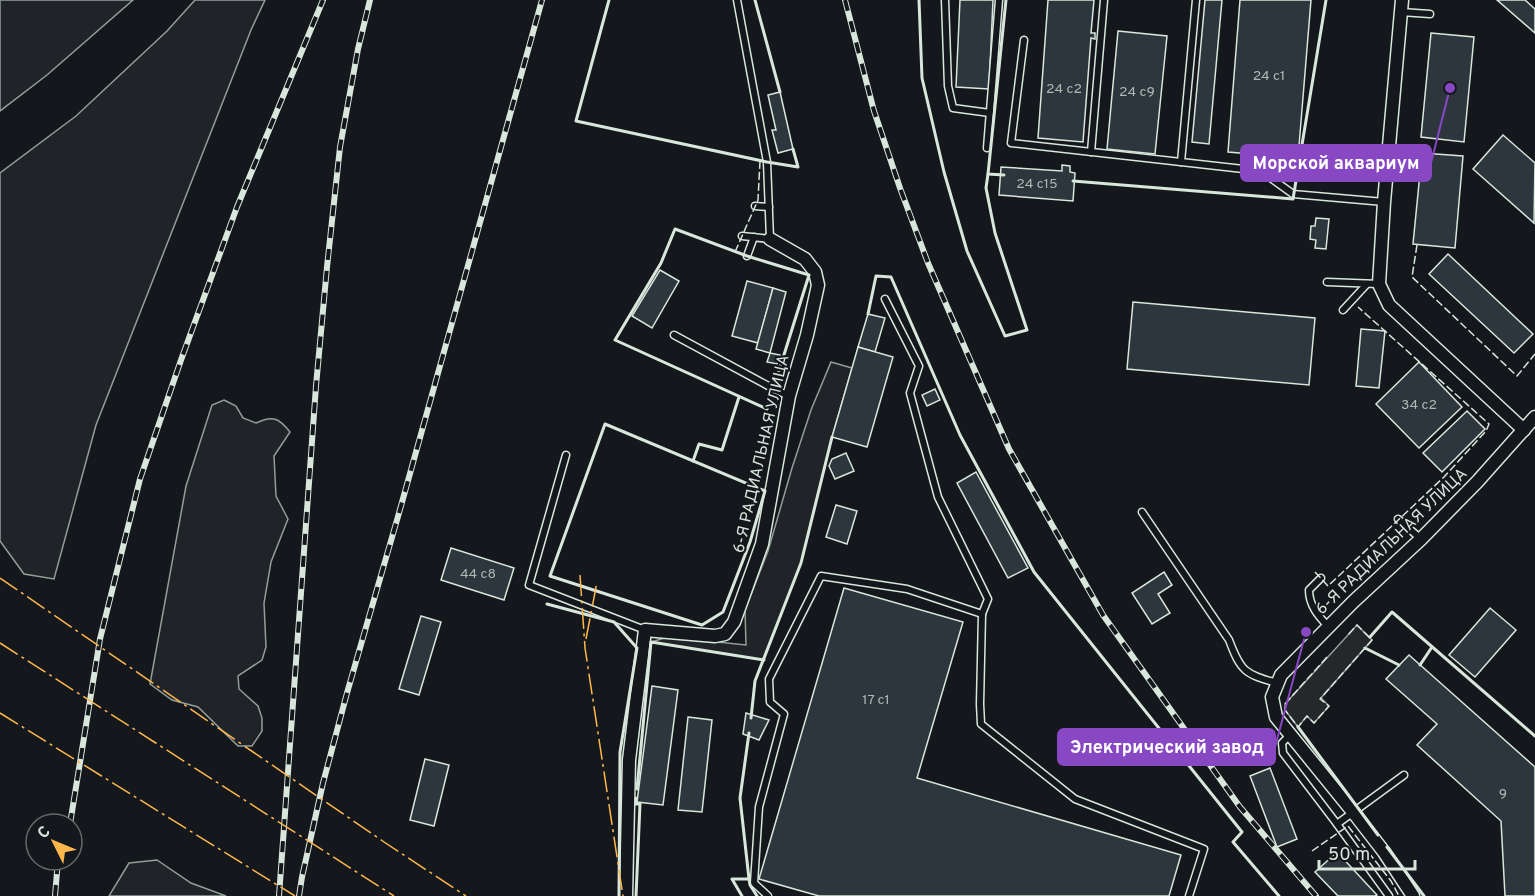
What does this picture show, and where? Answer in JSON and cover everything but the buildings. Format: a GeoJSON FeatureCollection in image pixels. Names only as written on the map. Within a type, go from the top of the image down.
{"type":"FeatureCollection","features":[{"type":"Feature","properties":{"kind":"street"},"geometry":{"type":"LineString","coordinates":[[1401,6],[1384,202],[1373,284],[1389,305],[1524,430]]}},
{"type":"Feature","properties":{"kind":"street","name":"6-Я РАДИАЛЬНАЯ УЛИЦА"},"geometry":{"type":"LineString","coordinates":[[645,630],[715,636],[725,634],[734,622],[762,544],[789,396],[807,335],[818,285],[815,272],[805,259],[770,239]]}},
{"type":"Feature","properties":{"kind":"street","name":"6-Я РАДИАЛЬНАЯ УЛИЦА"},"geometry":{"type":"LineString","coordinates":[[1277,683],[1281,675],[1329,626],[1421,539],[1477,482],[1535,417]]}},
{"type":"Feature","properties":{"kind":"street"},"geometry":{"type":"LineString","coordinates":[[626,896],[628,759],[645,630]]}},
{"type":"Feature","properties":{"kind":"street"},"geometry":{"type":"LineString","coordinates":[[1277,683],[1272,697],[1276,717],[1384,852],[1413,896]]}},
{"type":"Feature","properties":{"kind":"lane"},"geometry":{"type":"LineString","coordinates":[[737,0],[767,162],[770,239],[742,236]]}},
{"type":"Feature","properties":{"kind":"lane"},"geometry":{"type":"LineString","coordinates":[[945,0],[948,86],[953,108],[990,114]]}},
{"type":"Feature","properties":{"kind":"lane"},"geometry":{"type":"LineString","coordinates":[[987,148],[999,0]]}},
{"type":"Feature","properties":{"kind":"lane"},"geometry":{"type":"LineString","coordinates":[[1091,152],[1104,0]]}},
{"type":"Feature","properties":{"kind":"lane"},"geometry":{"type":"LineString","coordinates":[[1181,162],[1196,0]]}},
{"type":"Feature","properties":{"kind":"lane"},"geometry":{"type":"LineString","coordinates":[[1401,6],[1430,14]]}},
{"type":"Feature","properties":{"kind":"lane"},"geometry":{"type":"LineString","coordinates":[[1024,40],[1011,143],[1261,171],[1293,194],[1384,202]]}},
{"type":"Feature","properties":{"kind":"lane"},"geometry":{"type":"LineString","coordinates":[[755,206],[769,207]]}},
{"type":"Feature","properties":{"kind":"lane"},"geometry":{"type":"LineString","coordinates":[[747,256],[754,237]]}},
{"type":"Feature","properties":{"kind":"lane"},"geometry":{"type":"LineString","coordinates":[[1327,282],[1373,284]]}},
{"type":"Feature","properties":{"kind":"lane"},"geometry":{"type":"LineString","coordinates":[[1343,310],[1373,284]]}},
{"type":"Feature","properties":{"kind":"lane"},"geometry":{"type":"LineString","coordinates":[[885,299],[919,366],[910,393],[938,497],[988,599],[982,614],[981,724],[1075,799],[1204,849],[1189,896]]}},
{"type":"Feature","properties":{"kind":"lane"},"geometry":{"type":"LineString","coordinates":[[674,336],[789,396]]}},
{"type":"Feature","properties":{"kind":"lane"},"geometry":{"type":"LineString","coordinates":[[566,455],[529,585],[645,630]]}},
{"type":"Feature","properties":{"kind":"lane"},"geometry":{"type":"LineString","coordinates":[[1142,512],[1229,640],[1235,657],[1246,673],[1277,683]]}},
{"type":"Feature","properties":{"kind":"lane"},"geometry":{"type":"LineString","coordinates":[[1398,519],[1421,539]]}},
{"type":"Feature","properties":{"kind":"lane"},"geometry":{"type":"LineString","coordinates":[[768,896],[754,883],[759,807],[784,714],[770,702],[769,679],[821,576],[907,589],[982,614]]}},
{"type":"Feature","properties":{"kind":"lane"},"geometry":{"type":"LineString","coordinates":[[1321,578],[1309,590],[1309,598],[1319,617],[1329,626]]}},
{"type":"Feature","properties":{"kind":"lane"},"geometry":{"type":"LineString","coordinates":[[1290,735],[1282,743],[1283,753],[1389,896]]}},
{"type":"Feature","properties":{"kind":"lane"},"geometry":{"type":"LineString","coordinates":[[1337,824],[1404,775]]}},
{"type":"Feature","properties":{"kind":"shaded area"},"geometry":{"type":"Polygon","coordinates":[[[0,0],[133,0],[47,75],[0,111],[0,0]]]}},
{"type":"Feature","properties":{"kind":"shaded area"},"geometry":{"type":"Polygon","coordinates":[[[195,0],[265,0],[251,30],[96,425],[54,579],[24,574],[0,541],[0,173],[76,116],[167,31],[195,0]]]}},
{"type":"Feature","properties":{"kind":"shaded area"},"geometry":{"type":"Polygon","coordinates":[[[831,362],[852,368],[832,437],[801,563],[764,660],[651,642],[668,637],[746,645],[745,610],[768,551],[811,410],[831,362]]]}},
{"type":"Feature","properties":{"kind":"shaded area"},"geometry":{"type":"Polygon","coordinates":[[[224,400],[236,406],[243,418],[256,423],[275,419],[290,432],[274,456],[276,496],[288,519],[271,562],[264,603],[266,647],[262,660],[238,676],[239,689],[258,706],[262,718],[262,731],[252,746],[238,746],[198,707],[172,700],[150,684],[186,486],[212,405],[224,400]]]}},
{"type":"Feature","properties":{"kind":"shaded area"},"geometry":{"type":"Polygon","coordinates":[[[1357,625],[1372,640],[1321,698],[1329,706],[1314,723],[1307,716],[1298,727],[1285,710],[1285,704],[1357,625]]]}},
{"type":"Feature","properties":{"kind":"shaded area"},"geometry":{"type":"Polygon","coordinates":[[[157,860],[191,883],[226,896],[109,896],[129,863],[157,860]]]}},
{"type":"Feature","properties":{"kind":"railway"},"geometry":{"type":"LineString","coordinates":[[72,812],[100,639],[140,479],[237,207],[323,0]]}},
{"type":"Feature","properties":{"kind":"railway"},"geometry":{"type":"LineString","coordinates":[[279,896],[316,386],[327,267],[340,147],[358,49],[370,0]]}},
{"type":"Feature","properties":{"kind":"railway"},"geometry":{"type":"LineString","coordinates":[[299,896],[323,783],[347,693],[542,0]]}},
{"type":"Feature","properties":{"kind":"railway"},"geometry":{"type":"LineString","coordinates":[[845,0],[874,111],[900,188],[928,263],[1009,449],[1103,615],[1240,807],[1316,896]]}},
{"type":"Feature","properties":{"kind":"railway"},"geometry":{"type":"LineString","coordinates":[[55,896],[57,872]]}},
{"type":"Feature","properties":{"kind":"fence"},"geometry":{"type":"LineString","coordinates":[[735,252],[758,200],[760,161]]}},
{"type":"Feature","properties":{"kind":"fence"},"geometry":{"type":"LineString","coordinates":[[1417,245],[1412,277],[1517,376],[1535,354]]}},
{"type":"Feature","properties":{"kind":"fence"},"geometry":{"type":"LineString","coordinates":[[1315,572],[1328,586],[1444,477],[1486,431],[1489,424],[1358,307]]}},
{"type":"Feature","properties":{"kind":"fence"},"geometry":{"type":"LineString","coordinates":[[1327,657],[1285,704],[1285,710],[1298,727],[1307,716],[1314,723],[1329,706],[1320,699],[1372,640],[1357,625],[1348,635]]}},
{"type":"Feature","properties":{"kind":"fence"},"geometry":{"type":"LineString","coordinates":[[1312,851],[1348,826],[1391,881],[1399,896]]}},
{"type":"Feature","properties":{"kind":"wall"},"geometry":{"type":"LineString","coordinates":[[609,0],[576,121],[798,167],[793,149]]}},
{"type":"Feature","properties":{"kind":"wall"},"geometry":{"type":"LineString","coordinates":[[755,0],[780,92]]}},
{"type":"Feature","properties":{"kind":"wall"},"geometry":{"type":"LineString","coordinates":[[919,0],[922,78],[944,172],[967,251],[1005,336],[1027,330],[995,233],[986,188],[988,174]]}},
{"type":"Feature","properties":{"kind":"wall"},"geometry":{"type":"LineString","coordinates":[[1004,175],[988,174],[1006,0]]}},
{"type":"Feature","properties":{"kind":"wall"},"geometry":{"type":"LineString","coordinates":[[1073,181],[1293,199],[1326,0]]}},
{"type":"Feature","properties":{"kind":"wall"},"geometry":{"type":"LineString","coordinates":[[675,229],[747,256],[809,275],[767,409],[615,340],[661,263],[675,229]]}},
{"type":"Feature","properties":{"kind":"wall"},"geometry":{"type":"LineString","coordinates":[[868,314],[876,276],[891,277],[960,435],[1034,572],[1242,832],[1233,842],[1279,896]]}},
{"type":"Feature","properties":{"kind":"wall"},"geometry":{"type":"LineString","coordinates":[[693,461],[699,444],[722,450],[739,397]]}},
{"type":"Feature","properties":{"kind":"wall"},"geometry":{"type":"LineString","coordinates":[[605,424],[765,491],[750,542],[723,612],[702,625],[550,576],[605,424]]}},
{"type":"Feature","properties":{"kind":"wall"},"geometry":{"type":"LineString","coordinates":[[751,718],[755,681],[801,563],[832,437]]}},
{"type":"Feature","properties":{"kind":"wall"},"geometry":{"type":"LineString","coordinates":[[547,604],[614,622],[637,648],[620,752],[619,896]]}},
{"type":"Feature","properties":{"kind":"wall"},"geometry":{"type":"LineString","coordinates":[[1370,637],[1392,612],[1535,736]]}},
{"type":"Feature","properties":{"kind":"wall"},"geometry":{"type":"LineString","coordinates":[[637,789],[651,642],[764,660]]}},
{"type":"Feature","properties":{"kind":"wall"},"geometry":{"type":"LineString","coordinates":[[1420,665],[1432,647]]}},
{"type":"Feature","properties":{"kind":"wall"},"geometry":{"type":"LineString","coordinates":[[1365,648],[1399,665]]}},
{"type":"Feature","properties":{"kind":"wall"},"geometry":{"type":"LineString","coordinates":[[1298,727],[1378,835]]}},
{"type":"Feature","properties":{"kind":"wall"},"geometry":{"type":"LineString","coordinates":[[749,733],[740,798],[750,885],[757,896]]}},
{"type":"Feature","properties":{"kind":"wall"},"geometry":{"type":"LineString","coordinates":[[636,798],[636,804],[640,804],[636,896]]}},
{"type":"Feature","properties":{"kind":"wall"},"geometry":{"type":"LineString","coordinates":[[1387,847],[1424,896]]}},
{"type":"Feature","properties":{"kind":"wall"},"geometry":{"type":"LineString","coordinates":[[742,896],[732,879],[749,879]]}},
{"type":"Feature","properties":{"kind":"power"},"geometry":{"type":"LineString","coordinates":[[580,575],[585,648],[623,896]]}},
{"type":"Feature","properties":{"kind":"power"},"geometry":{"type":"LineString","coordinates":[[0,578],[466,896]]}},
{"type":"Feature","properties":{"kind":"power"},"geometry":{"type":"LineString","coordinates":[[586,639],[597,582]]}},
{"type":"Feature","properties":{"kind":"power"},"geometry":{"type":"LineString","coordinates":[[0,643],[394,896]]}},
{"type":"Feature","properties":{"kind":"power"},"geometry":{"type":"LineString","coordinates":[[0,713],[295,896]]}},
{"type":"Feature","properties":{"kind":"place","name":"Морской аквариум"},"geometry":{"type":"Point","coordinates":[1450,88]}},
{"type":"Feature","properties":{"kind":"place","name":"Электрический завод"},"geometry":{"type":"Point","coordinates":[1306,632]}}]}
